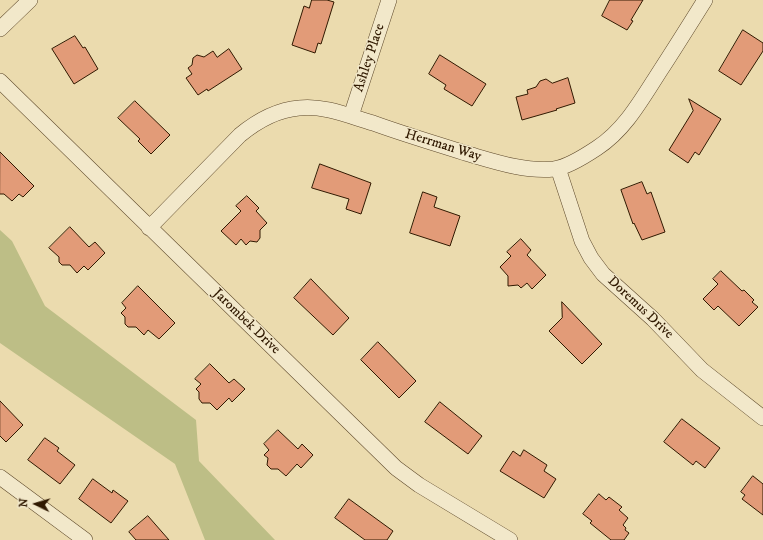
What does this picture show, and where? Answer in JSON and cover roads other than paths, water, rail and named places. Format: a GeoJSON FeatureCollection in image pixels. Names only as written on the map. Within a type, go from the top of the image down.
{"type":"FeatureCollection","features":[{"type":"Feature","properties":{"kind":"street"},"geometry":{"type":"LineString","coordinates":[[0,29],[30,0]]}},
{"type":"Feature","properties":{"kind":"street","name":"Ashley Place"},"geometry":{"type":"LineString","coordinates":[[351,116],[389,0]]}},
{"type":"Feature","properties":{"kind":"street","name":"Herrman Way"},"geometry":{"type":"LineString","coordinates":[[149,228],[240,135],[255,123],[272,114],[300,108],[320,108],[351,116],[413,137],[506,165],[534,168],[558,168],[597,148],[612,136],[636,108],[705,0]]}},
{"type":"Feature","properties":{"kind":"street","name":"Jarombek Drive"},"geometry":{"type":"LineString","coordinates":[[0,81],[396,468],[419,485],[510,540]]}},
{"type":"Feature","properties":{"kind":"street","name":"Doremus Drive"},"geometry":{"type":"LineString","coordinates":[[558,168],[582,241],[591,258],[603,274],[653,319],[702,370],[763,418]]}},
{"type":"Feature","properties":{"kind":"street"},"geometry":{"type":"LineString","coordinates":[[0,477],[85,540]]}}]}
